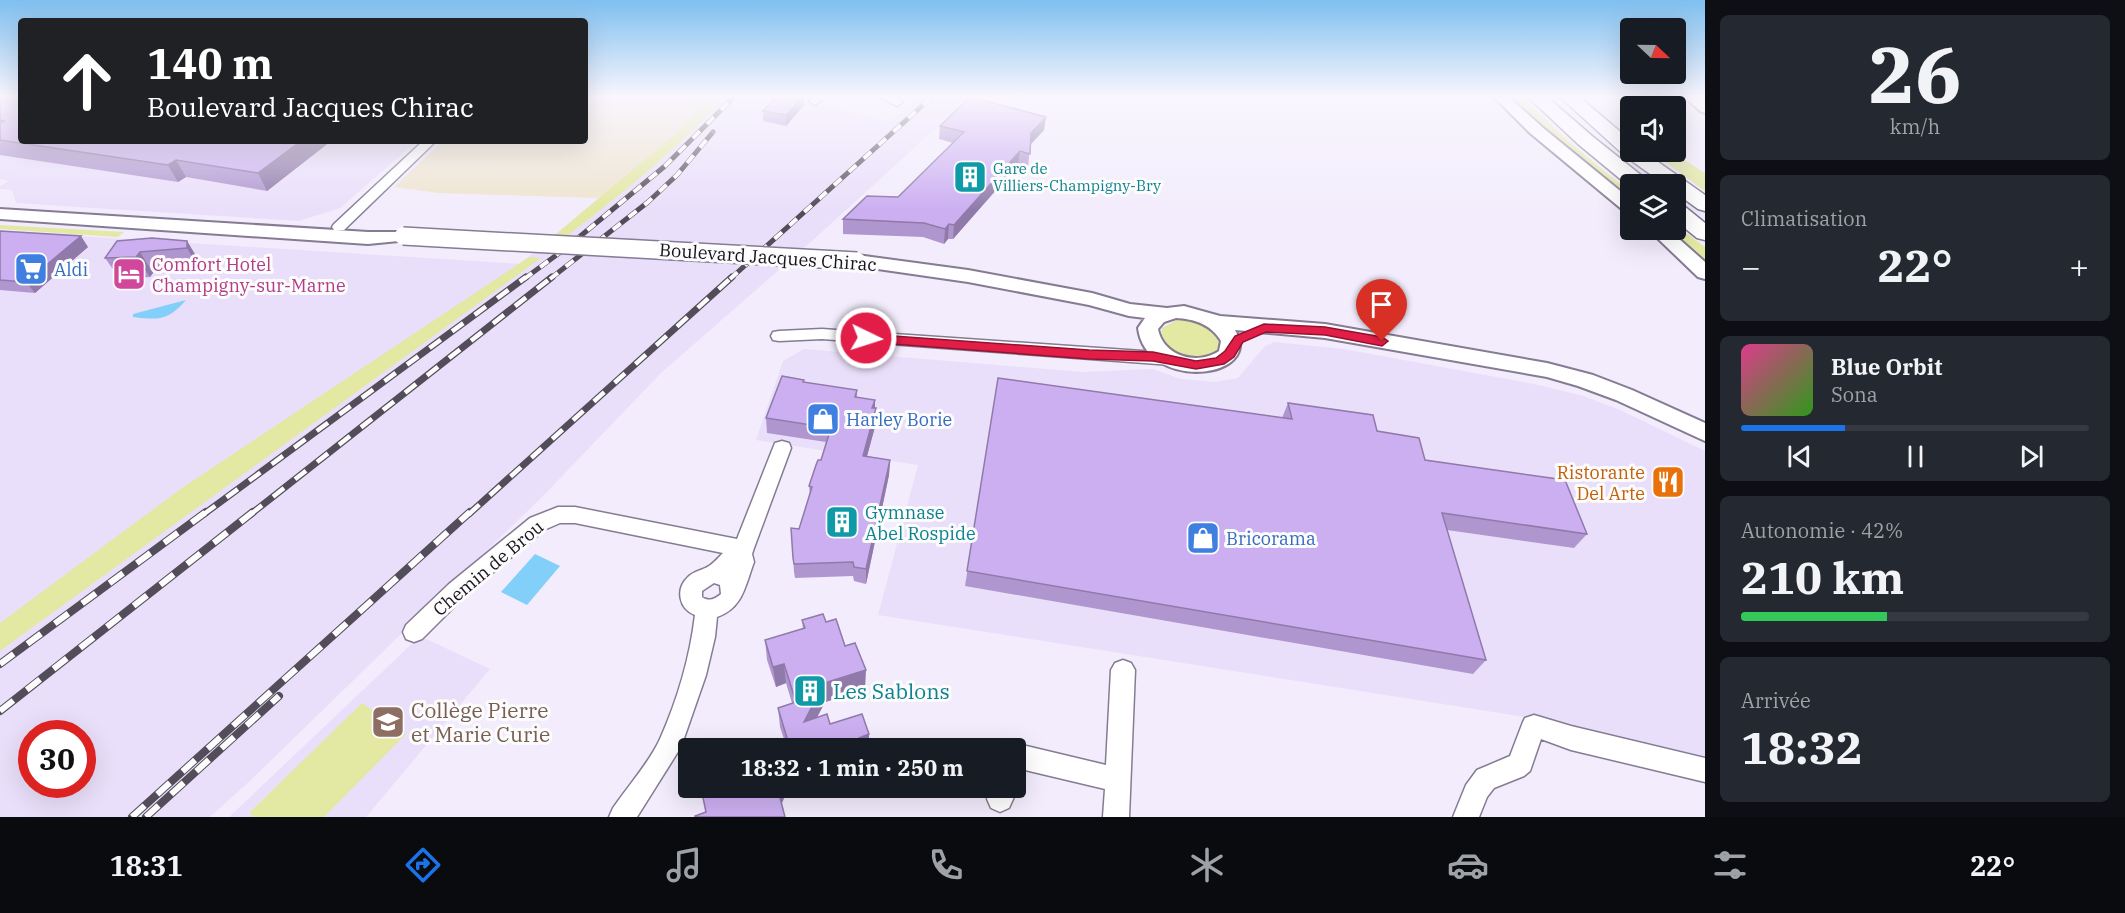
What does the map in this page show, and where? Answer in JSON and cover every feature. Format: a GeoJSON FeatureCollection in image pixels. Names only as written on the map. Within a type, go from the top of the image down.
{"type":"FeatureCollection","features":[{"type":"Feature","properties":{"kind":"highway"},"geometry":{"type":"LineString","coordinates":[[1578,134],[1628,174]]}},
{"type":"Feature","properties":{"kind":"highway"},"geometry":{"type":"LineString","coordinates":[[1646,162],[1705,205]]}},
{"type":"Feature","properties":{"kind":"highway"},"geometry":{"type":"LineString","coordinates":[[1686,219],[1705,233]]}},
{"type":"Feature","properties":{"kind":"main road"},"geometry":{"type":"LineString","coordinates":[[1541,134],[1620,199]]}},
{"type":"Feature","properties":{"kind":"main road"},"geometry":{"type":"LineString","coordinates":[[0,214],[222,228],[337,232]]}},
{"type":"Feature","properties":{"kind":"main road"},"geometry":{"type":"LineString","coordinates":[[176,225],[234,222],[275,228]]}},
{"type":"Feature","properties":{"kind":"main road"},"geometry":{"type":"LineString","coordinates":[[222,228],[275,228]]}},
{"type":"Feature","properties":{"kind":"main road","name":"Boulevard Jacques Chirac"},"geometry":{"type":"LineString","coordinates":[[275,228],[337,232],[368,238],[404,236],[857,261],[968,276],[1092,299],[1129,310],[1165,314],[1186,312],[1215,322],[1264,328],[1325,331],[1547,370],[1585,380],[1624,395],[1705,433]]}},
{"type":"Feature","properties":{"kind":"main road"},"geometry":{"type":"LineString","coordinates":[[1671,240],[1705,273]]}},
{"type":"Feature","properties":{"kind":"main road","name":"Boulevard Jacques Chirac"},"geometry":{"type":"LineString","coordinates":[[1129,310],[1141,319],[1157,350],[1171,359],[1196,365],[1213,364],[1225,358],[1239,339],[1264,328]]}},
{"type":"Feature","properties":{"kind":"main road"},"geometry":{"type":"LineString","coordinates":[[1148,331],[1152,320],[1165,314]]}},
{"type":"Feature","properties":{"kind":"main road"},"geometry":{"type":"LineString","coordinates":[[1215,322],[1228,334],[1232,348]]}},
{"type":"Feature","properties":{"kind":"street"},"geometry":{"type":"LineString","coordinates":[[337,232],[427,144]]}},
{"type":"Feature","properties":{"kind":"street"},"geometry":{"type":"LineString","coordinates":[[1119,355],[1137,347],[1148,331]]}},
{"type":"Feature","properties":{"kind":"street"},"geometry":{"type":"LineString","coordinates":[[779,336],[822,334],[1089,355],[1171,359]]}},
{"type":"Feature","properties":{"kind":"street"},"geometry":{"type":"LineString","coordinates":[[742,552],[735,555],[713,574],[699,578],[690,589],[691,601],[695,606],[707,610],[724,606],[729,601],[744,562],[742,552],[783,448]]}},
{"type":"Feature","properties":{"kind":"street","name":"Chemin de Brou"},"geometry":{"type":"LineString","coordinates":[[414,632],[457,590],[529,530],[551,517],[575,515],[742,552]]}},
{"type":"Feature","properties":{"kind":"street"},"geometry":{"type":"LineString","coordinates":[[713,574],[727,578],[733,589]]}},
{"type":"Feature","properties":{"kind":"street"},"geometry":{"type":"LineString","coordinates":[[622,817],[669,747],[694,675],[704,637],[707,610]]}},
{"type":"Feature","properties":{"kind":"street"},"geometry":{"type":"LineString","coordinates":[[1116,817],[1123,670]]}},
{"type":"Feature","properties":{"kind":"street"},"geometry":{"type":"LineString","coordinates":[[1466,817],[1484,780],[1521,762],[1534,726],[1571,738],[1705,770]]}},
{"type":"Feature","properties":{"kind":"street"},"geometry":{"type":"LineString","coordinates":[[1026,758],[1118,780]]}},
{"type":"Feature","properties":{"kind":"shaded area"},"geometry":{"type":"Polygon","coordinates":[[[588,134],[675,134],[600,198],[438,193],[394,187],[440,144],[588,144],[588,134]]]}},
{"type":"Feature","properties":{"kind":"shaded area"},"geometry":{"type":"Polygon","coordinates":[[[675,134],[929,134],[812,241],[661,373],[543,496],[210,817],[0,817],[0,231],[520,264],[675,134]]]}},
{"type":"Feature","properties":{"kind":"shaded area"},"geometry":{"type":"Polygon","coordinates":[[[18,142],[18,144],[414,144],[340,208],[299,221],[16,203],[12,190],[0,189],[0,186],[9,181],[0,179],[0,147],[18,142]]]}},
{"type":"Feature","properties":{"kind":"shaded area"},"geometry":{"type":"Polygon","coordinates":[[[1274,342],[1344,349],[1534,384],[1583,396],[1618,409],[1705,451],[1705,759],[1544,720],[878,615],[918,465],[756,440],[783,361],[804,349],[1083,372],[1153,369],[1181,379],[1215,382],[1238,378],[1265,346],[1274,342]]]}},
{"type":"Feature","properties":{"kind":"shaded area","name":"Collège Pierre et Marie Curie"},"geometry":{"type":"Polygon","coordinates":[[[420,636],[490,669],[366,817],[229,817],[420,636]]]}},
{"type":"Feature","properties":{"kind":"green space"},"geometry":{"type":"Polygon","coordinates":[[[675,134],[689,134],[629,187],[566,237],[554,236],[675,134]]]}},
{"type":"Feature","properties":{"kind":"green space"},"geometry":{"type":"Polygon","coordinates":[[[1550,134],[1561,134],[1620,184],[1620,192],[1550,134]]]}},
{"type":"Feature","properties":{"kind":"green space"},"geometry":{"type":"Polygon","coordinates":[[[1686,161],[1705,173],[1705,191],[1686,177],[1686,174],[1682,174],[1666,162],[1686,161]]]}},
{"type":"Feature","properties":{"kind":"green space"},"geometry":{"type":"Polygon","coordinates":[[[0,225],[124,232],[118,237],[0,229],[0,225]]]}},
{"type":"Feature","properties":{"kind":"green space"},"geometry":{"type":"Polygon","coordinates":[[[1686,233],[1705,247],[1705,262],[1679,240],[1686,240],[1686,233]]]}},
{"type":"Feature","properties":{"kind":"green space"},"geometry":{"type":"Polygon","coordinates":[[[529,257],[541,258],[0,651],[0,623],[182,488],[529,257]]]}},
{"type":"Feature","properties":{"kind":"green space"},"geometry":{"type":"Polygon","coordinates":[[[1188,319],[1211,327],[1222,341],[1218,351],[1211,356],[1200,358],[1189,357],[1169,347],[1163,338],[1162,328],[1177,320],[1188,319]]]}},
{"type":"Feature","properties":{"kind":"green space"},"geometry":{"type":"Polygon","coordinates":[[[362,703],[406,734],[324,817],[255,817],[249,813],[362,703]]]}},
{"type":"Feature","properties":{"kind":"water"},"geometry":{"type":"Polygon","coordinates":[[[186,300],[174,312],[162,318],[133,317],[133,314],[186,300]]]}},
{"type":"Feature","properties":{"kind":"water"},"geometry":{"type":"Polygon","coordinates":[[[535,554],[560,566],[527,605],[501,592],[535,554]]]}},
{"type":"Feature","properties":{"kind":"building"},"geometry":{"type":"Polygon","coordinates":[[[0,134],[18,134],[18,143],[0,140],[0,134]]]}},
{"type":"Feature","properties":{"kind":"building","name":"Gare de Villiers-Champigny-Bry"},"geometry":{"type":"Polygon","coordinates":[[[962,134],[1031,134],[1030,154],[1020,151],[954,225],[949,224],[945,229],[924,223],[843,219],[867,196],[898,197],[962,134]]]}},
{"type":"Feature","properties":{"kind":"building"},"geometry":{"type":"Polygon","coordinates":[[[27,144],[297,144],[258,173],[176,160],[168,165],[27,144]]]}},
{"type":"Feature","properties":{"kind":"building","name":"Aldi"},"geometry":{"type":"Polygon","coordinates":[[[0,231],[81,236],[26,282],[0,280],[0,231]]]}},
{"type":"Feature","properties":{"kind":"building"},"geometry":{"type":"Polygon","coordinates":[[[152,238],[187,241],[187,248],[140,252],[136,257],[105,258],[117,241],[152,238]]]}},
{"type":"Feature","properties":{"kind":"building"},"geometry":{"type":"Polygon","coordinates":[[[782,376],[804,380],[803,382],[857,390],[855,397],[875,400],[872,408],[876,408],[863,456],[890,460],[866,569],[854,567],[853,562],[794,564],[791,528],[799,529],[812,487],[809,486],[818,460],[821,460],[831,428],[766,418],[782,376]]]}},
{"type":"Feature","properties":{"kind":"building","name":"Bricorama"},"geometry":{"type":"Polygon","coordinates":[[[998,378],[1292,419],[1288,403],[1373,415],[1377,431],[1419,438],[1425,460],[1565,480],[1587,534],[1442,513],[1486,660],[967,571],[998,378]]]}},
{"type":"Feature","properties":{"kind":"building"},"geometry":{"type":"Polygon","coordinates":[[[823,614],[826,622],[836,619],[845,646],[855,643],[866,670],[824,683],[804,722],[827,714],[830,724],[862,714],[869,734],[859,738],[787,738],[778,708],[796,702],[784,664],[773,667],[765,640],[805,628],[802,620],[823,614]]]}},
{"type":"Feature","properties":{"kind":"building"},"geometry":{"type":"Polygon","coordinates":[[[703,798],[780,798],[785,817],[695,817],[706,812],[703,798]]]}},
{"type":"Feature","properties":{"kind":"railway"},"geometry":{"type":"LineString","coordinates":[[524,279],[566,248],[665,166],[697,134]]}},
{"type":"Feature","properties":{"kind":"railway"},"geometry":{"type":"LineString","coordinates":[[550,279],[648,202],[677,175],[711,134]]}},
{"type":"Feature","properties":{"kind":"railway"},"geometry":{"type":"LineString","coordinates":[[730,279],[891,134]]}},
{"type":"Feature","properties":{"kind":"railway"},"geometry":{"type":"LineString","coordinates":[[204,514],[526,277]]}},
{"type":"Feature","properties":{"kind":"railway"},"geometry":{"type":"LineString","coordinates":[[251,514],[552,277]]}},
{"type":"Feature","properties":{"kind":"railway"},"geometry":{"type":"LineString","coordinates":[[469,514],[732,277]]}},
{"type":"Feature","properties":{"kind":"railway"},"geometry":{"type":"LineString","coordinates":[[0,664],[206,512]]}},
{"type":"Feature","properties":{"kind":"railway"},"geometry":{"type":"LineString","coordinates":[[0,711],[253,512]]}},
{"type":"Feature","properties":{"kind":"railway"},"geometry":{"type":"LineString","coordinates":[[132,817],[470,512]]}},
{"type":"Feature","properties":{"kind":"railway"},"geometry":{"type":"LineString","coordinates":[[146,817],[279,696]]}},
{"type":"Feature","properties":{"kind":"place","name":"Gare de Villiers-Champigny-Bry"},"geometry":{"type":"Point","coordinates":[970,177]}},
{"type":"Feature","properties":{"kind":"place","name":"Aldi"},"geometry":{"type":"Point","coordinates":[31,269]}},
{"type":"Feature","properties":{"kind":"place","name":"Comfort Hotel Champigny-sur-Marne"},"geometry":{"type":"Point","coordinates":[129,274]}},
{"type":"Feature","properties":{"kind":"place","name":"Harley Borie"},"geometry":{"type":"Point","coordinates":[823,419]}},
{"type":"Feature","properties":{"kind":"place","name":"Ristorante Del Arte"},"geometry":{"type":"Point","coordinates":[1668,482]}},
{"type":"Feature","properties":{"kind":"place","name":"Gymnase Abel Rospide"},"geometry":{"type":"Point","coordinates":[842,522]}},
{"type":"Feature","properties":{"kind":"place","name":"Bricorama"},"geometry":{"type":"Point","coordinates":[1203,538]}},
{"type":"Feature","properties":{"kind":"place","name":"Les Sablons"},"geometry":{"type":"Point","coordinates":[810,691]}},
{"type":"Feature","properties":{"kind":"place","name":"Collège Pierre et Marie Curie"},"geometry":{"type":"Point","coordinates":[388,722]}},
{"type":"Feature","properties":{"kind":"route"},"geometry":{"type":"LineString","coordinates":[[866,338],[1089,355],[1153,357],[1196,365],[1213,364],[1220,361],[1229,354],[1239,339],[1264,328],[1325,331],[1382,341]]}}]}
